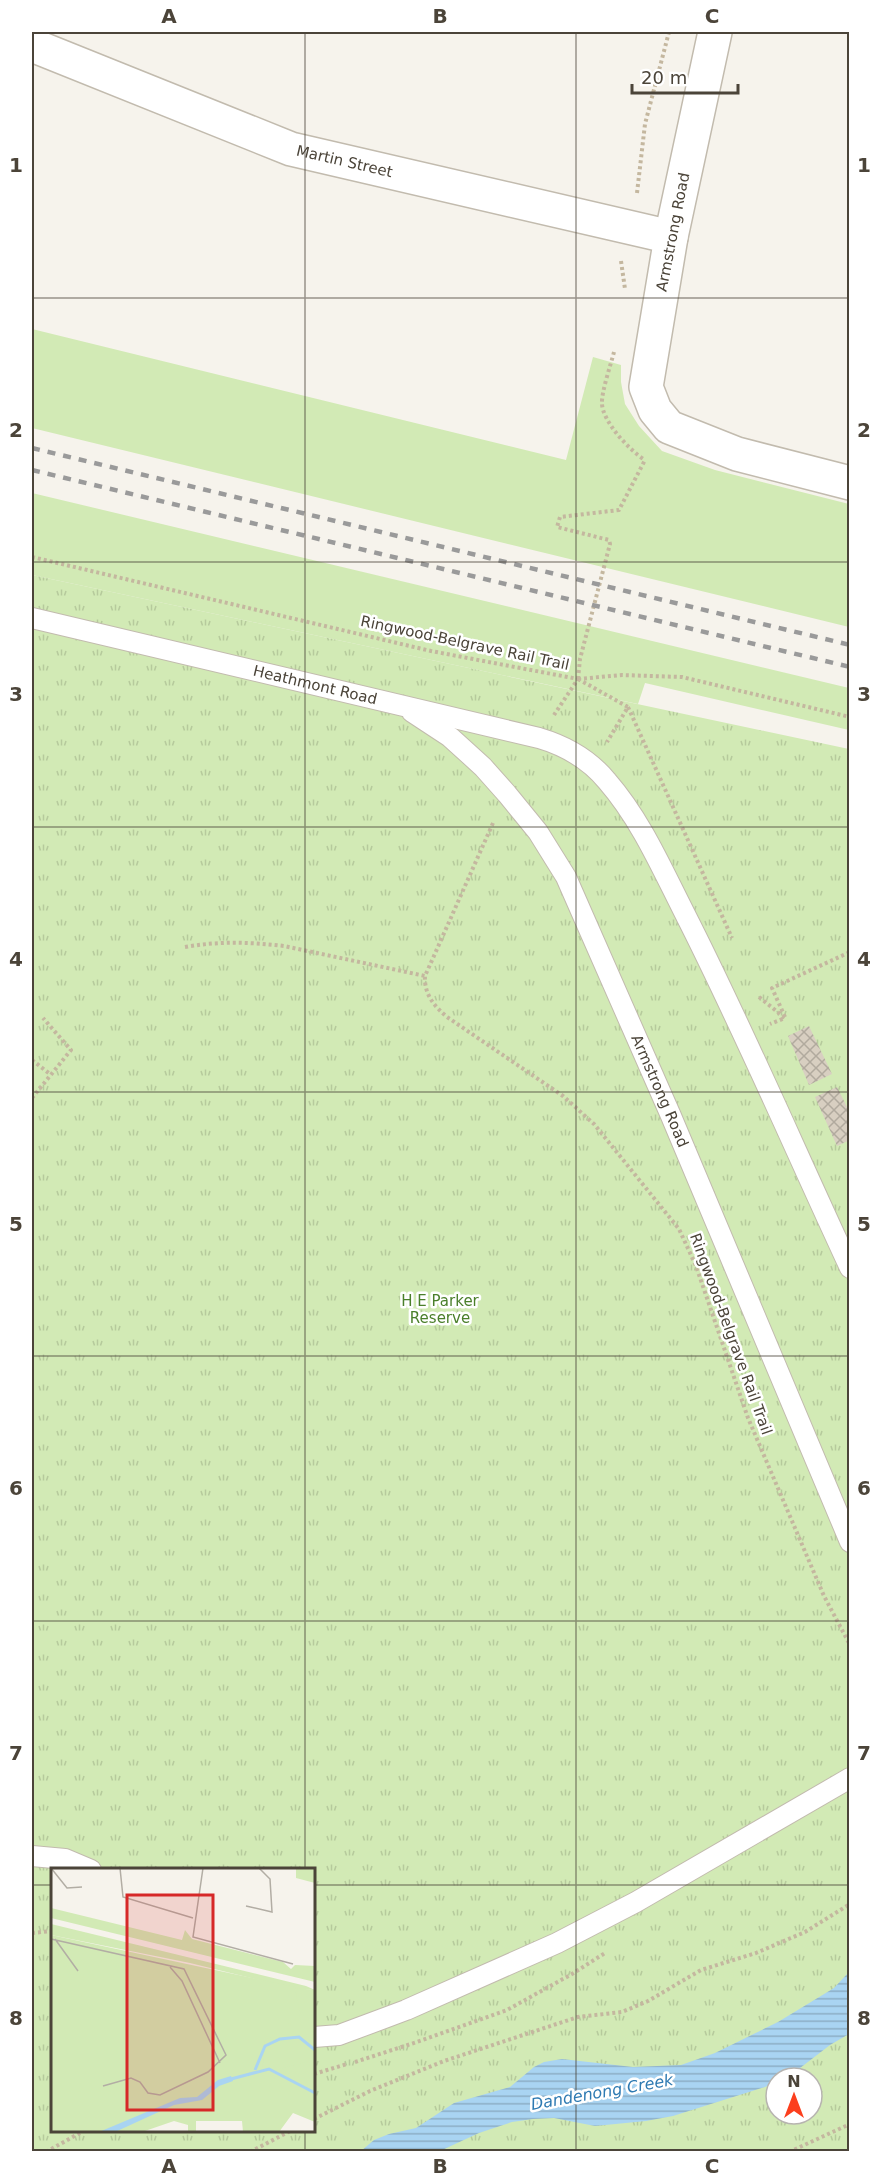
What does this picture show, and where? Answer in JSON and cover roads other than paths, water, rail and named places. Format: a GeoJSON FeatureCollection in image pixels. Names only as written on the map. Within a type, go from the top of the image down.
{"type":"FeatureCollection","features":[{"type":"Feature","properties":{"kind":"street","name":"Armstrong Road"},"geometry":{"type":"LineString","coordinates":[[714,32],[671,237],[646,387],[655,410],[669,427],[737,454],[849,483]]}},
{"type":"Feature","properties":{"kind":"street","name":"Martin Street"},"geometry":{"type":"LineString","coordinates":[[32,45],[291,149],[671,237]]}},
{"type":"Feature","properties":{"kind":"lane","name":"Heathmont Road"},"geometry":{"type":"LineString","coordinates":[[32,618],[539,738],[562,745],[578,754],[606,779],[635,819],[681,906],[849,1268]]}},
{"type":"Feature","properties":{"kind":"lane","name":"Armstrong Road"},"geometry":{"type":"LineString","coordinates":[[388,701],[429,722],[450,737],[507,794],[537,832],[566,877],[671,1116],[849,1542]]}},
{"type":"Feature","properties":{"kind":"lane"},"geometry":{"type":"LineString","coordinates":[[315,2037],[339,2035],[406,2010],[557,1942],[646,1896],[849,1778]]}},
{"type":"Feature","properties":{"kind":"lane"},"geometry":{"type":"LineString","coordinates":[[32,1856],[65,1859],[88,1868]]}},
{"type":"Feature","properties":{"kind":"water","name":"Dandenong Creek"},"geometry":{"type":"Polygon","coordinates":[[[849,1972],[849,2034],[803,2066],[764,2066],[764,2087],[673,2116],[646,2121],[595,2126],[554,2118],[533,2119],[512,2122],[479,2133],[440,2151],[361,2151],[374,2140],[416,2128],[454,2103],[510,2087],[534,2067],[544,2062],[562,2059],[633,2067],[681,2065],[715,2053],[778,2022],[834,1988],[849,1972]]]}},
{"type":"Feature","properties":{"kind":"railway"},"geometry":{"type":"LineString","coordinates":[[32,448],[850,645]]}},
{"type":"Feature","properties":{"kind":"railway"},"geometry":{"type":"LineString","coordinates":[[32,470],[850,667]]}},
{"type":"Feature","properties":{"kind":"park label","name":"H E Parker Reserve"},"geometry":{"type":"Point","coordinates":[440,1310]}}]}
